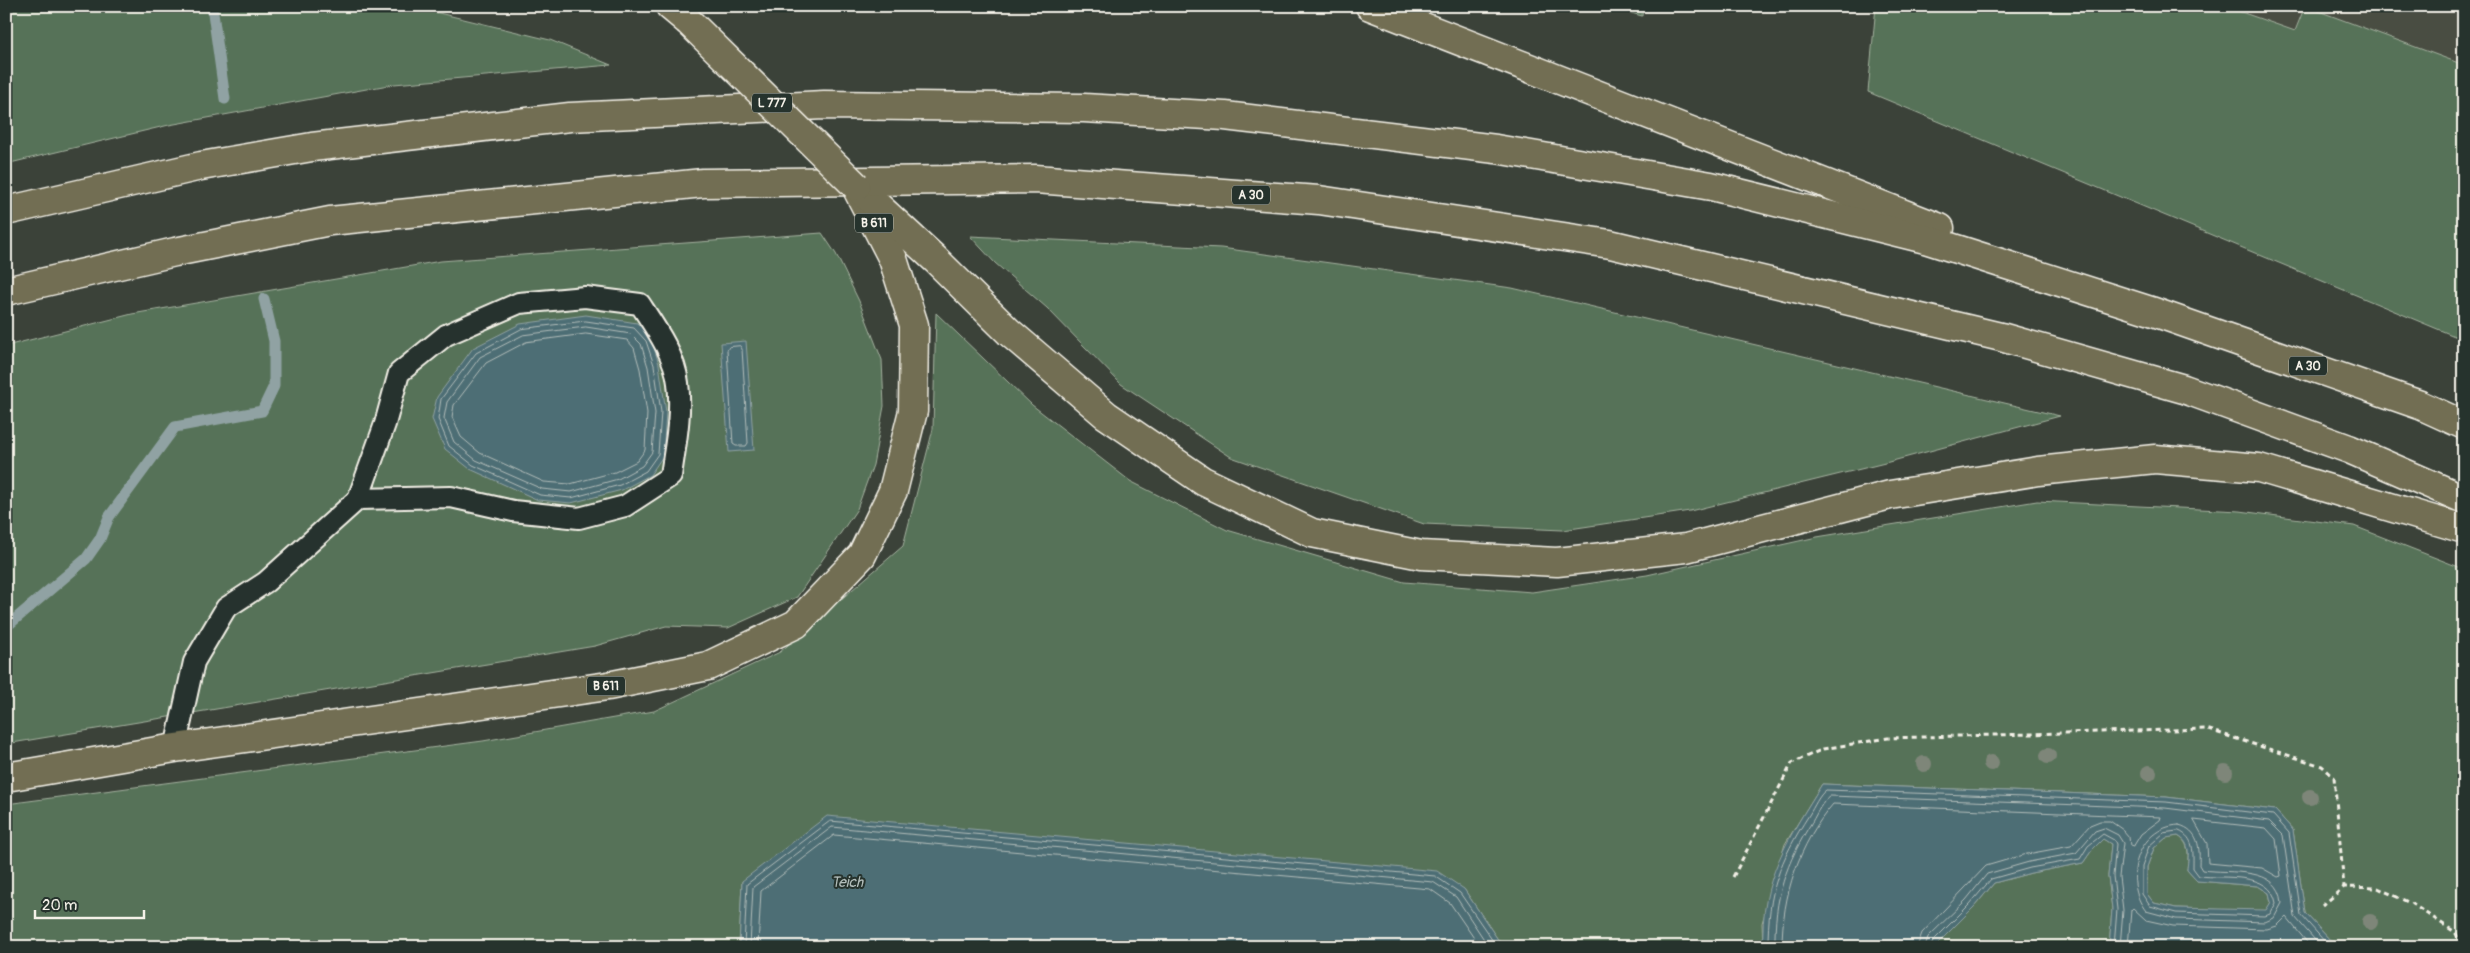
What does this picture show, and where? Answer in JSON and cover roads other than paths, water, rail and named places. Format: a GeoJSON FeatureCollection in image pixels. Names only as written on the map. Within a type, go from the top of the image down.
{"type":"FeatureCollection","features":[{"type":"Feature","properties":{"kind":"highway"},"geometry":{"type":"LineString","coordinates":[[1370,6],[1482,51],[1683,126],[2151,311]]}},
{"type":"Feature","properties":{"kind":"highway","name":"L 777"},"geometry":{"type":"LineString","coordinates":[[679,14],[856,186]]}},
{"type":"Feature","properties":{"kind":"highway","name":"A 30"},"geometry":{"type":"LineString","coordinates":[[6,211],[210,164],[312,147],[570,117],[824,104],[1084,108],[1225,116],[1496,149],[1711,186],[1925,239],[2151,311],[2420,406],[2464,425]]}},
{"type":"Feature","properties":{"kind":"highway","name":"A 30"},"geometry":{"type":"LineString","coordinates":[[6,291],[175,252],[330,221],[703,183],[1035,179],[1319,200],[1610,244],[2001,337],[2184,389],[2349,449],[2464,499]]}},
{"type":"Feature","properties":{"kind":"highway"},"geometry":{"type":"LineString","coordinates":[[856,186],[936,260],[1009,332],[1106,415],[1203,481],[1312,533],[1421,555],[1557,562],[1686,548],[1890,495],[2038,471],[2155,459],[2259,468],[2464,529]]}},
{"type":"Feature","properties":{"kind":"highway","name":"B 611"},"geometry":{"type":"LineString","coordinates":[[6,777],[175,748],[608,686],[708,666],[796,624],[862,555],[893,491],[913,411],[914,325],[893,259],[856,186]]}},
{"type":"Feature","properties":{"kind":"lane"},"geometry":{"type":"LineString","coordinates":[[175,748],[194,662],[226,608],[266,582],[358,499],[385,424],[399,373],[446,335],[519,303],[585,296],[640,304],[661,338],[678,382],[678,414],[671,476],[625,506],[579,518],[514,511],[451,497],[358,499]]}},
{"type":"Feature","properties":{"kind":"water"},"geometry":{"type":"Polygon","coordinates":[[[586,315],[637,323],[651,338],[659,364],[666,412],[663,456],[650,475],[622,490],[571,503],[538,500],[470,469],[445,449],[432,419],[437,397],[473,348],[520,324],[586,315]]]}},
{"type":"Feature","properties":{"kind":"water"},"geometry":{"type":"Polygon","coordinates":[[[746,341],[754,450],[729,452],[721,343],[746,341]]]}},
{"type":"Feature","properties":{"kind":"water"},"geometry":{"type":"Polygon","coordinates":[[[1822,784],[2166,797],[2275,810],[2293,830],[2305,913],[2330,940],[2347,947],[2109,947],[2112,909],[2108,876],[2111,844],[2103,839],[2083,863],[2031,873],[1994,883],[1974,907],[1934,947],[1763,947],[1763,923],[1771,880],[1798,823],[1822,784]],[[2178,836],[2166,838],[2154,848],[2147,867],[2147,894],[2154,903],[2176,908],[2266,910],[2271,902],[2269,893],[2258,886],[2197,881],[2187,870],[2188,851],[2182,839],[2178,836]]]}},
{"type":"Feature","properties":{"kind":"water","name":"Teich"},"geometry":{"type":"Polygon","coordinates":[[[827,816],[1437,871],[1464,889],[1503,947],[739,947],[742,881],[827,816]]]}},
{"type":"Feature","properties":{"kind":"waterway"},"geometry":{"type":"LineString","coordinates":[[212,6],[225,99]]}},
{"type":"Feature","properties":{"kind":"waterway"},"geometry":{"type":"LineString","coordinates":[[6,627],[86,559],[100,539],[109,517],[175,427],[262,411],[274,386],[274,341],[264,299]]}}]}
